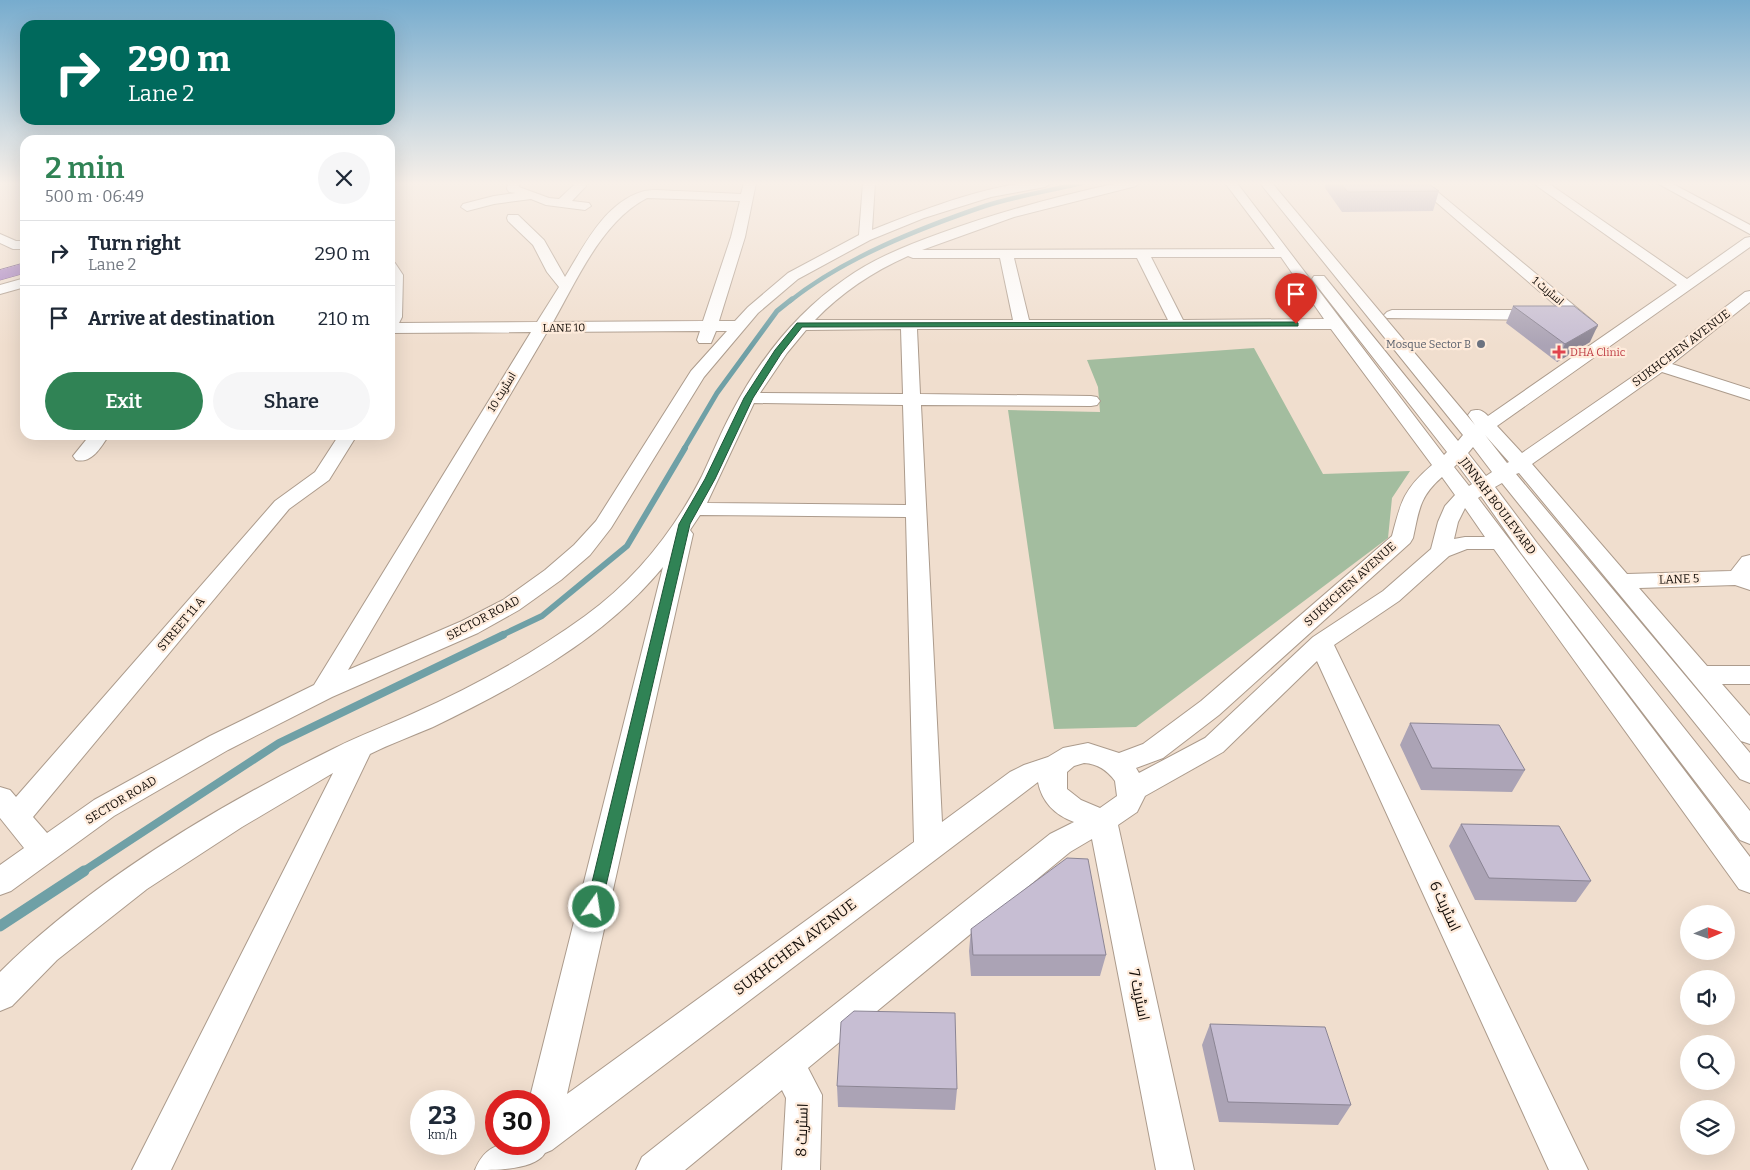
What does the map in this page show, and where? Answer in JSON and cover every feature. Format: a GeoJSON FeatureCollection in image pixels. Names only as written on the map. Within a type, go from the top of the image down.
{"type":"FeatureCollection","features":[{"type":"Feature","properties":{"kind":"highway"},"geometry":{"type":"LineString","coordinates":[[0,261],[18,247]]}},
{"type":"Feature","properties":{"kind":"highway"},"geometry":{"type":"LineString","coordinates":[[0,275],[20,269]]}},
{"type":"Feature","properties":{"kind":"street"},"geometry":{"type":"LineString","coordinates":[[0,238],[18,247]]}},
{"type":"Feature","properties":{"kind":"street"},"geometry":{"type":"LineString","coordinates":[[533,238],[552,265],[558,281],[566,286]]}},
{"type":"Feature","properties":{"kind":"street","name":"اسٹریٹ 10"},"geometry":{"type":"LineString","coordinates":[[322,691],[596,238]]}},
{"type":"Feature","properties":{"kind":"street"},"geometry":{"type":"LineString","coordinates":[[696,375],[708,327],[738,238]]}},
{"type":"Feature","properties":{"kind":"street","name":"SECTOR ROAD"},"geometry":{"type":"LineString","coordinates":[[0,882],[104,808],[219,743],[322,691],[470,628],[511,605],[553,575],[582,550],[604,524],[696,375],[737,326],[770,294],[793,276],[865,238]]}},
{"type":"Feature","properties":{"kind":"street"},"geometry":{"type":"LineString","coordinates":[[0,995],[44,952],[103,904],[158,865],[240,812],[360,747],[422,720],[502,681],[599,617],[634,585],[666,551],[689,517],[710,479],[748,398],[778,352],[800,325],[851,280],[899,254],[943,238]]}},
{"type":"Feature","properties":{"kind":"street"},"geometry":{"type":"LineString","coordinates":[[1273,238],[1355,350],[1475,491],[1500,543],[1750,880]]}},
{"type":"Feature","properties":{"kind":"street","name":"JINNAH BOULEVARD"},"geometry":{"type":"LineString","coordinates":[[1287,238],[1377,351],[1450,460]]}},
{"type":"Feature","properties":{"kind":"street","name":"JINNAH BOULEVARD"},"geometry":{"type":"LineString","coordinates":[[1315,238],[1413,350],[1512,468],[1750,772]]}},
{"type":"Feature","properties":{"kind":"street"},"geometry":{"type":"LineString","coordinates":[[1325,238],[1392,316],[1413,350]]}},
{"type":"Feature","properties":{"kind":"street","name":"اسٹریٹ 1"},"geometry":{"type":"LineString","coordinates":[[1485,238],[1607,342]]}},
{"type":"Feature","properties":{"kind":"street"},"geometry":{"type":"LineString","coordinates":[[1619,238],[1686,285]]}},
{"type":"Feature","properties":{"kind":"street","name":"SUKHCHEN AVENUE"},"geometry":{"type":"LineString","coordinates":[[550,1129],[1020,780],[1034,772],[1055,766],[1072,755],[1083,753],[1095,754],[1117,764],[1153,751],[1210,708],[1402,538],[1412,499],[1423,483],[1450,460],[1480,430],[1750,241]]}},
{"type":"Feature","properties":{"kind":"street"},"geometry":{"type":"LineString","coordinates":[[1142,253],[1178,325]]}},
{"type":"Feature","properties":{"kind":"street"},"geometry":{"type":"LineString","coordinates":[[899,254],[1285,253]]}},
{"type":"Feature","properties":{"kind":"street"},"geometry":{"type":"LineString","coordinates":[[1006,254],[1022,325]]}},
{"type":"Feature","properties":{"kind":"street"},"geometry":{"type":"LineString","coordinates":[[395,274],[395,296]]}},
{"type":"Feature","properties":{"kind":"street"},"geometry":{"type":"LineString","coordinates":[[0,290],[20,284]]}},
{"type":"Feature","properties":{"kind":"street","name":"SUKHCHEN AVENUE"},"geometry":{"type":"LineString","coordinates":[[655,1170],[1060,843],[1122,808],[1130,800],[1132,790],[1214,746],[1321,643],[1391,596],[1441,551],[1448,522],[1456,506],[1475,491],[1512,468],[1660,366],[1750,295]]}},
{"type":"Feature","properties":{"kind":"street"},"geometry":{"type":"LineString","coordinates":[[1392,316],[1576,315]]}},
{"type":"Feature","properties":{"kind":"street"},"geometry":{"type":"LineString","coordinates":[[800,325],[1335,324]]}},
{"type":"Feature","properties":{"kind":"street"},"geometry":{"type":"LineString","coordinates":[[909,325],[929,848]]}},
{"type":"Feature","properties":{"kind":"street","name":"LANE 10"},"geometry":{"type":"LineString","coordinates":[[395,326],[540,328],[737,326]]}},
{"type":"Feature","properties":{"kind":"street"},"geometry":{"type":"LineString","coordinates":[[1355,350],[1377,351]]}},
{"type":"Feature","properties":{"kind":"street"},"geometry":{"type":"LineString","coordinates":[[1660,366],[1750,395]]}},
{"type":"Feature","properties":{"kind":"street"},"geometry":{"type":"LineString","coordinates":[[748,398],[1090,400]]}},
{"type":"Feature","properties":{"kind":"street"},"geometry":{"type":"LineString","coordinates":[[83,456],[96,440]]}},
{"type":"Feature","properties":{"kind":"street","name":"STREET 11 A"},"geometry":{"type":"LineString","coordinates":[[8,808],[282,505],[322,476],[345,440]]}},
{"type":"Feature","properties":{"kind":"street"},"geometry":{"type":"LineString","coordinates":[[1512,468],[1620,581],[1750,734]]}},
{"type":"Feature","properties":{"kind":"street","name":"JINNAH BOULEVARD"},"geometry":{"type":"LineString","coordinates":[[1475,491],[1529,548],[1750,832]]}},
{"type":"Feature","properties":{"kind":"street"},"geometry":{"type":"LineString","coordinates":[[689,517],[917,511]]}},
{"type":"Feature","properties":{"kind":"street"},"geometry":{"type":"LineString","coordinates":[[550,1092],[689,517]]}},
{"type":"Feature","properties":{"kind":"street"},"geometry":{"type":"LineString","coordinates":[[1441,551],[1465,542],[1500,543]]}},
{"type":"Feature","properties":{"kind":"street","name":"LANE 5"},"geometry":{"type":"LineString","coordinates":[[1620,581],[1746,574]]}},
{"type":"Feature","properties":{"kind":"street","name":"اسٹریٹ 6"},"geometry":{"type":"LineString","coordinates":[[1321,643],[1569,1170]]}},
{"type":"Feature","properties":{"kind":"street"},"geometry":{"type":"LineString","coordinates":[[1700,675],[1750,675]]}},
{"type":"Feature","properties":{"kind":"street"},"geometry":{"type":"LineString","coordinates":[[151,1170],[360,747]]}},
{"type":"Feature","properties":{"kind":"street"},"geometry":{"type":"LineString","coordinates":[[1117,764],[1130,780],[1132,790]]}},
{"type":"Feature","properties":{"kind":"street"},"geometry":{"type":"LineString","coordinates":[[1055,766],[1051,784],[1059,800],[1077,812],[1103,820]]}},
{"type":"Feature","properties":{"kind":"street"},"geometry":{"type":"LineString","coordinates":[[8,808],[44,851]]}},
{"type":"Feature","properties":{"kind":"street","name":"اسٹریٹ 7"},"geometry":{"type":"LineString","coordinates":[[1103,820],[1174,1170]]}},
{"type":"Feature","properties":{"kind":"street","name":"اسٹریٹ 8"},"geometry":{"type":"LineString","coordinates":[[787,1065],[804,1095],[801,1170]]}},
{"type":"Feature","properties":{"kind":"street"},"geometry":{"type":"LineString","coordinates":[[494,1170],[515,1155]]}},
{"type":"Feature","properties":{"kind":"green space"},"geometry":{"type":"Polygon","coordinates":[[[1254,348],[1323,474],[1410,471],[1392,498],[1388,538],[1136,727],[1054,729],[1008,410],[1100,412],[1098,387],[1087,360],[1254,348]]]}},
{"type":"Feature","properties":{"kind":"building"},"geometry":{"type":"Polygon","coordinates":[[[1513,306],[1574,306],[1598,325],[1565,344],[1513,306]]]}},
{"type":"Feature","properties":{"kind":"building"},"geometry":{"type":"Polygon","coordinates":[[[1410,723],[1499,725],[1525,770],[1432,768],[1410,723]]]}},
{"type":"Feature","properties":{"kind":"building"},"geometry":{"type":"Polygon","coordinates":[[[1461,824],[1559,826],[1591,881],[1489,878],[1461,824]]]}},
{"type":"Feature","properties":{"kind":"building"},"geometry":{"type":"Polygon","coordinates":[[[1067,858],[1088,859],[1106,955],[973,955],[971,929],[1067,858]]]}},
{"type":"Feature","properties":{"kind":"building"},"geometry":{"type":"Polygon","coordinates":[[[854,1011],[955,1013],[957,1089],[837,1086],[841,1022],[854,1011]]]}},
{"type":"Feature","properties":{"kind":"building"},"geometry":{"type":"Polygon","coordinates":[[[1210,1024],[1325,1027],[1351,1105],[1228,1102],[1210,1024]]]}},
{"type":"Feature","properties":{"kind":"waterway"},"geometry":{"type":"LineString","coordinates":[[790,301],[834,271],[901,238]]}},
{"type":"Feature","properties":{"kind":"waterway"},"geometry":{"type":"LineString","coordinates":[[684,449],[717,393],[777,311],[792,299]]}},
{"type":"Feature","properties":{"kind":"waterway"},"geometry":{"type":"LineString","coordinates":[[500,636],[542,616],[627,546],[685,448]]}},
{"type":"Feature","properties":{"kind":"waterway"},"geometry":{"type":"LineString","coordinates":[[82,872],[279,743],[503,635]]}},
{"type":"Feature","properties":{"kind":"waterway"},"geometry":{"type":"LineString","coordinates":[[0,926],[84,871]]}},
{"type":"Feature","properties":{"kind":"place","name":"Mosque Sector B"},"geometry":{"type":"Point","coordinates":[1481,344]}},
{"type":"Feature","properties":{"kind":"place","name":"DHA Clinic"},"geometry":{"type":"Point","coordinates":[1559,352]}},
{"type":"Feature","properties":{"kind":"route"},"geometry":{"type":"LineString","coordinates":[[594,907],[684,524],[710,479],[748,398],[778,352],[800,325],[1296,324]]}}]}
